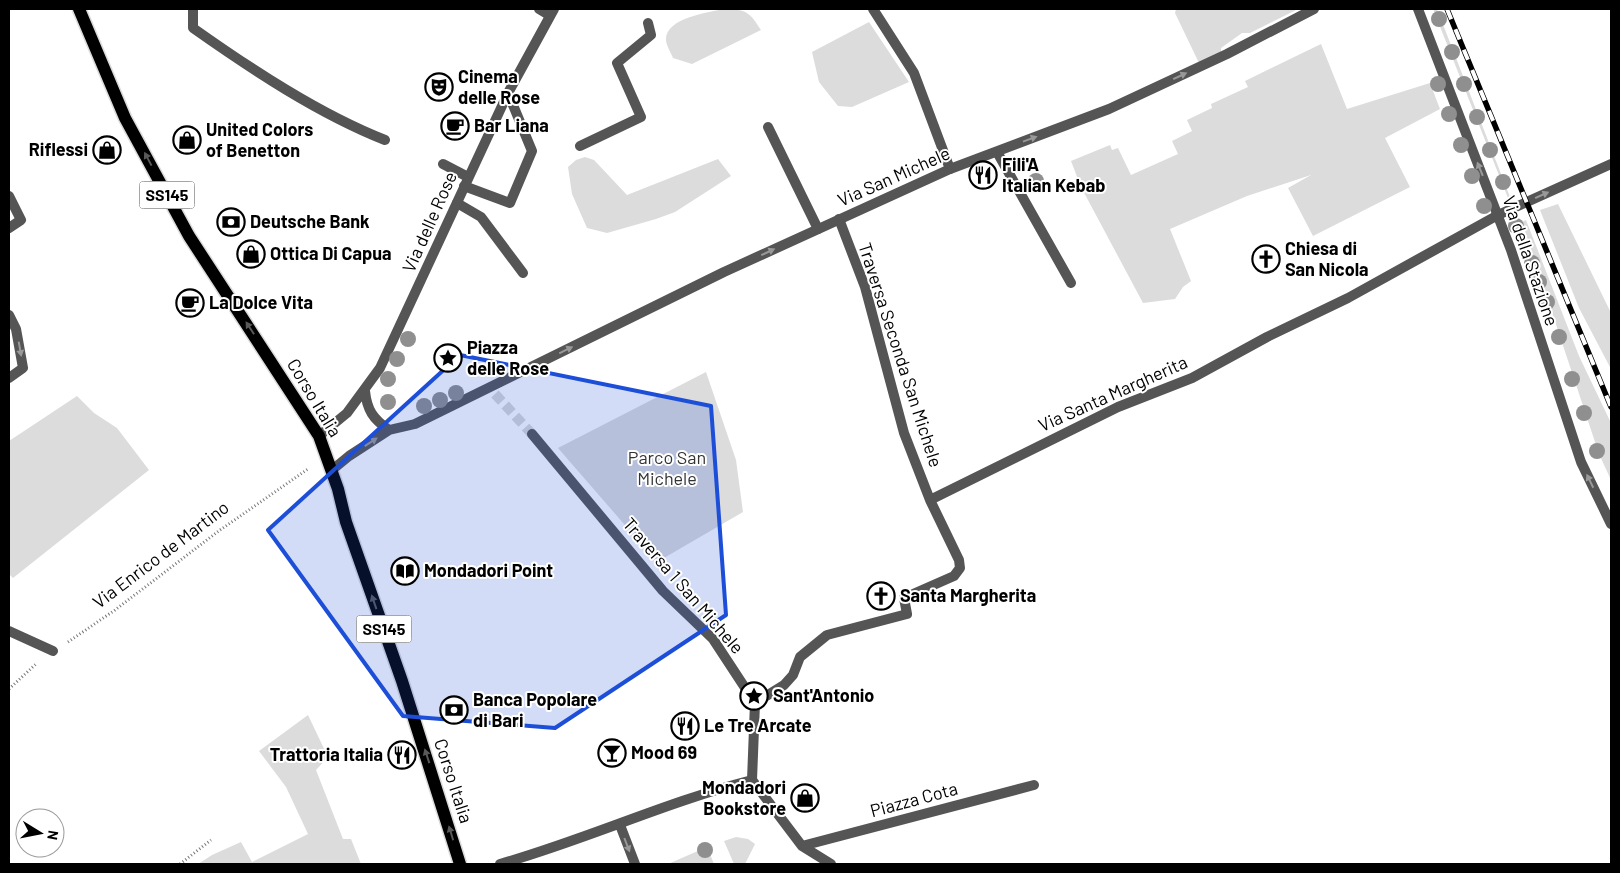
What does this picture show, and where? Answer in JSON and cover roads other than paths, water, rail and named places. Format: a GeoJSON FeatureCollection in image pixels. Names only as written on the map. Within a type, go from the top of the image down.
{"type":"FeatureCollection","features":[{"type":"Feature","properties":{"kind":"main road","name":"Corso Italia"},"geometry":{"type":"LineString","coordinates":[[79,9],[125,118],[189,236],[319,436],[332,470],[346,522],[402,681],[460,864]]}},
{"type":"Feature","properties":{"kind":"street"},"geometry":{"type":"LineString","coordinates":[[193,9],[193,28],[240,61],[356,128],[385,140]]}},
{"type":"Feature","properties":{"kind":"street"},"geometry":{"type":"LineString","coordinates":[[539,9],[552,12]]}},
{"type":"Feature","properties":{"kind":"street"},"geometry":{"type":"LineString","coordinates":[[873,9],[914,73],[950,169]]}},
{"type":"Feature","properties":{"kind":"street","name":"Via San Michele"},"geometry":{"type":"LineString","coordinates":[[389,430],[415,424],[724,272],[950,169],[1109,109],[1227,54],[1314,9]]}},
{"type":"Feature","properties":{"kind":"street","name":"Via della Stazione"},"geometry":{"type":"LineString","coordinates":[[1418,9],[1498,215],[1581,462],[1611,524]]}},
{"type":"Feature","properties":{"kind":"street","name":"Via delle Rose"},"geometry":{"type":"LineString","coordinates":[[319,436],[347,413],[365,391],[397,335],[508,93],[552,12]]}},
{"type":"Feature","properties":{"kind":"street"},"geometry":{"type":"LineString","coordinates":[[580,146],[641,117],[617,63],[651,35],[648,24]]}},
{"type":"Feature","properties":{"kind":"street"},"geometry":{"type":"LineString","coordinates":[[443,164],[466,182],[510,203],[532,151],[508,93]]}},
{"type":"Feature","properties":{"kind":"street"},"geometry":{"type":"LineString","coordinates":[[768,126],[818,229]]}},
{"type":"Feature","properties":{"kind":"street"},"geometry":{"type":"LineString","coordinates":[[997,152],[1071,283]]}},
{"type":"Feature","properties":{"kind":"street","name":"Via Santa Margherita"},"geometry":{"type":"LineString","coordinates":[[930,500],[1118,407],[1192,378],[1267,336],[1348,298],[1498,215],[1611,164]]}},
{"type":"Feature","properties":{"kind":"street"},"geometry":{"type":"LineString","coordinates":[[9,196],[21,220],[9,228]]}},
{"type":"Feature","properties":{"kind":"street"},"geometry":{"type":"LineString","coordinates":[[457,203],[481,217],[523,273]]}},
{"type":"Feature","properties":{"kind":"street","name":"Traversa Seconda San Michele"},"geometry":{"type":"LineString","coordinates":[[839,219],[867,295],[904,433],[930,500]]}},
{"type":"Feature","properties":{"kind":"street"},"geometry":{"type":"LineString","coordinates":[[9,314],[16,329],[23,368],[9,378]]}},
{"type":"Feature","properties":{"kind":"street"},"geometry":{"type":"LineString","coordinates":[[332,470],[349,456],[389,430],[377,422],[367,409],[365,391]]}},
{"type":"Feature","properties":{"kind":"street","name":"Traversa 1 San Michele"},"geometry":{"type":"LineString","coordinates":[[532,434],[663,591],[713,640],[756,703]]}},
{"type":"Feature","properties":{"kind":"street"},"geometry":{"type":"LineString","coordinates":[[827,863],[802,846],[752,780],[756,703],[784,685],[793,674],[800,657],[827,635],[907,614],[904,598],[954,576],[958,572],[959,560],[930,500]]}},
{"type":"Feature","properties":{"kind":"street"},"geometry":{"type":"LineString","coordinates":[[9,631],[53,651]]}},
{"type":"Feature","properties":{"kind":"street"},"geometry":{"type":"LineString","coordinates":[[500,864],[552,849],[694,797],[752,780]]}},
{"type":"Feature","properties":{"kind":"street","name":"Piazza Cota"},"geometry":{"type":"LineString","coordinates":[[802,846],[1034,785]]}},
{"type":"Feature","properties":{"kind":"street"},"geometry":{"type":"LineString","coordinates":[[620,825],[635,864]]}},
{"type":"Feature","properties":{"kind":"tunnel"},"geometry":{"type":"LineString","coordinates":[[495,394],[532,434]]}},
{"type":"Feature","properties":{"kind":"railway"},"geometry":{"type":"LineString","coordinates":[[1447,9],[1611,407]]}},
{"type":"Feature","properties":{"kind":"place","name":"Cinema delle Rose"},"geometry":{"type":"Point","coordinates":[439,87]}},
{"type":"Feature","properties":{"kind":"place","name":"Bar Liana"},"geometry":{"type":"Point","coordinates":[455,126]}},
{"type":"Feature","properties":{"kind":"place","name":"United Colors of Benetton"},"geometry":{"type":"Point","coordinates":[187,140]}},
{"type":"Feature","properties":{"kind":"place","name":"Riflessi"},"geometry":{"type":"Point","coordinates":[107,150]}},
{"type":"Feature","properties":{"kind":"place","name":"Fili'A Italian Kebab"},"geometry":{"type":"Point","coordinates":[983,175]}},
{"type":"Feature","properties":{"kind":"place","name":"Deutsche Bank"},"geometry":{"type":"Point","coordinates":[231,222]}},
{"type":"Feature","properties":{"kind":"place","name":"Ottica Di Capua"},"geometry":{"type":"Point","coordinates":[251,254]}},
{"type":"Feature","properties":{"kind":"place","name":"Chiesa di San Nicola"},"geometry":{"type":"Point","coordinates":[1266,259]}},
{"type":"Feature","properties":{"kind":"place","name":"La Dolce Vita"},"geometry":{"type":"Point","coordinates":[190,303]}},
{"type":"Feature","properties":{"kind":"place","name":"Piazza delle Rose"},"geometry":{"type":"Point","coordinates":[448,358]}},
{"type":"Feature","properties":{"kind":"place","name":"Mondadori Point"},"geometry":{"type":"Point","coordinates":[405,571]}},
{"type":"Feature","properties":{"kind":"place","name":"Santa Margherita"},"geometry":{"type":"Point","coordinates":[881,596]}},
{"type":"Feature","properties":{"kind":"place","name":"Sant'Antonio"},"geometry":{"type":"Point","coordinates":[754,696]}},
{"type":"Feature","properties":{"kind":"place","name":"Banca Popolare di Bari"},"geometry":{"type":"Point","coordinates":[454,710]}},
{"type":"Feature","properties":{"kind":"place","name":"Le Tre Arcate"},"geometry":{"type":"Point","coordinates":[685,726]}},
{"type":"Feature","properties":{"kind":"place","name":"Mood 69"},"geometry":{"type":"Point","coordinates":[612,753]}},
{"type":"Feature","properties":{"kind":"place","name":"Trattoria Italia"},"geometry":{"type":"Point","coordinates":[402,755]}},
{"type":"Feature","properties":{"kind":"place","name":"Mondadori Bookstore"},"geometry":{"type":"Point","coordinates":[805,798]}},
{"type":"Feature","properties":{"kind":"park label","name":"Parco San Michele"},"geometry":{"type":"Point","coordinates":[667,468]}}]}
